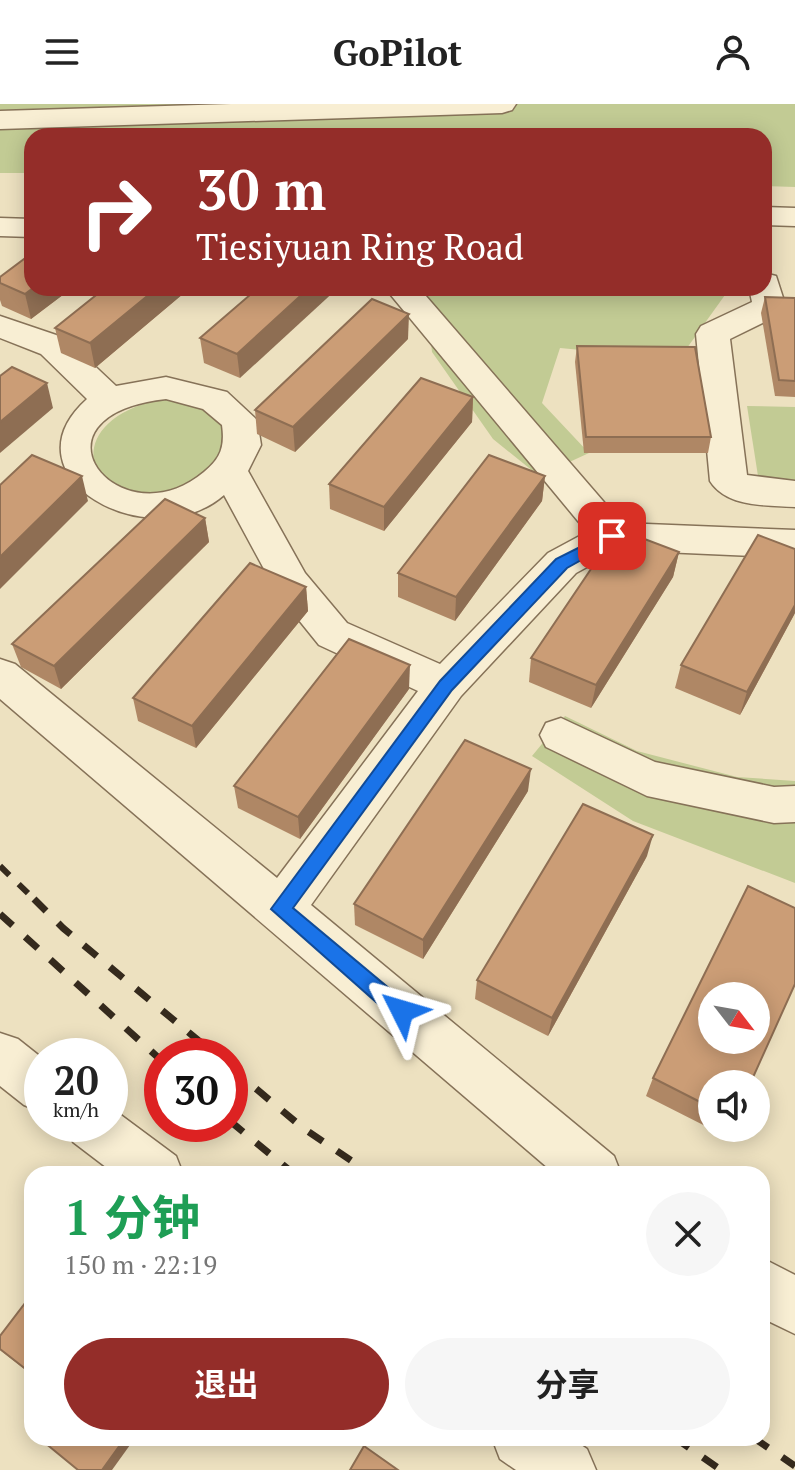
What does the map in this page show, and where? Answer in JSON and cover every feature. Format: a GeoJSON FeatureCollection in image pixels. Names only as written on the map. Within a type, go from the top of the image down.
{"type":"FeatureCollection","features":[{"type":"Feature","properties":{"kind":"street"},"geometry":{"type":"LineString","coordinates":[[0,120],[502,104]]}},
{"type":"Feature","properties":{"kind":"street"},"geometry":{"type":"LineString","coordinates":[[772,216],[795,217]]}},
{"type":"Feature","properties":{"kind":"street"},"geometry":{"type":"LineString","coordinates":[[0,227],[24,228]]}},
{"type":"Feature","properties":{"kind":"street"},"geometry":{"type":"LineString","coordinates":[[408,296],[612,536]]}},
{"type":"Feature","properties":{"kind":"street"},"geometry":{"type":"LineString","coordinates":[[767,296],[769,307],[713,334],[729,481],[745,490],[795,494]]}},
{"type":"Feature","properties":{"kind":"street"},"geometry":{"type":"LineString","coordinates":[[0,326],[53,346],[110,401]]}},
{"type":"Feature","properties":{"kind":"street"},"geometry":{"type":"LineString","coordinates":[[166,388],[195,391],[219,400],[236,415],[245,433],[243,454],[231,474],[212,489],[187,500],[159,505],[131,504],[96,491],[74,469],[71,451],[75,433],[82,424],[110,401],[137,391],[166,388]]}},
{"type":"Feature","properties":{"kind":"street"},"geometry":{"type":"LineString","coordinates":[[231,474],[291,583],[333,634],[446,685]]}},
{"type":"Feature","properties":{"kind":"street"},"geometry":{"type":"LineString","coordinates":[[281,909],[446,685],[562,563],[612,536],[795,544]]}},
{"type":"Feature","properties":{"kind":"street"},"geometry":{"type":"LineString","coordinates":[[0,675],[586,1166]]}},
{"type":"Feature","properties":{"kind":"street"},"geometry":{"type":"LineString","coordinates":[[561,735],[647,778],[774,805],[795,804]]}},
{"type":"Feature","properties":{"kind":"street"},"geometry":{"type":"LineString","coordinates":[[0,1056],[24,1074]]}},
{"type":"Feature","properties":{"kind":"street"},"geometry":{"type":"LineString","coordinates":[[115,1142],[146,1166]]}},
{"type":"Feature","properties":{"kind":"street"},"geometry":{"type":"LineString","coordinates":[[770,1291],[795,1306]]}},
{"type":"Feature","properties":{"kind":"street"},"geometry":{"type":"LineString","coordinates":[[532,1446],[566,1470]]}},
{"type":"Feature","properties":{"kind":"green space"},"geometry":{"type":"Polygon","coordinates":[[[0,104],[795,104],[795,187],[772,186],[772,128],[24,128],[24,173],[0,173],[0,104]]]}},
{"type":"Feature","properties":{"kind":"green space"},"geometry":{"type":"Polygon","coordinates":[[[426,296],[724,296],[687,348],[613,353],[560,348],[542,403],[589,453],[539,476],[493,439],[432,352],[426,296]]]}},
{"type":"Feature","properties":{"kind":"green space"},"geometry":{"type":"Polygon","coordinates":[[[158,400],[182,401],[201,407],[217,418],[233,437],[207,481],[159,495],[133,494],[113,486],[99,474],[94,458],[96,441],[107,425],[128,410],[158,400]]]}},
{"type":"Feature","properties":{"kind":"green space"},"geometry":{"type":"Polygon","coordinates":[[[747,406],[795,407],[795,487],[776,486],[758,476],[747,406]]]}},
{"type":"Feature","properties":{"kind":"green space"},"geometry":{"type":"Polygon","coordinates":[[[565,716],[637,751],[737,777],[795,781],[795,883],[633,821],[532,756],[565,716]]]}},
{"type":"Feature","properties":{"kind":"building"},"geometry":{"type":"Polygon","coordinates":[[[24,259],[24,294],[0,283],[0,277],[24,259]]]}},
{"type":"Feature","properties":{"kind":"building"},"geometry":{"type":"Polygon","coordinates":[[[95,296],[147,296],[90,343],[55,328],[95,296]]]}},
{"type":"Feature","properties":{"kind":"building"},"geometry":{"type":"Polygon","coordinates":[[[249,296],[300,296],[237,354],[200,338],[249,296]]]}},
{"type":"Feature","properties":{"kind":"building"},"geometry":{"type":"Polygon","coordinates":[[[765,297],[795,298],[795,381],[779,380],[765,297]]]}},
{"type":"Feature","properties":{"kind":"building"},"geometry":{"type":"Polygon","coordinates":[[[372,299],[409,314],[293,427],[255,410],[372,299]]]}},
{"type":"Feature","properties":{"kind":"building"},"geometry":{"type":"Polygon","coordinates":[[[577,346],[695,347],[711,437],[586,437],[577,346]]]}},
{"type":"Feature","properties":{"kind":"building"},"geometry":{"type":"Polygon","coordinates":[[[12,367],[47,383],[0,422],[0,376],[12,367]]]}},
{"type":"Feature","properties":{"kind":"building"},"geometry":{"type":"Polygon","coordinates":[[[421,378],[473,397],[384,507],[329,484],[421,378]]]}},
{"type":"Feature","properties":{"kind":"building"},"geometry":{"type":"Polygon","coordinates":[[[32,455],[82,476],[0,557],[0,485],[32,455]]]}},
{"type":"Feature","properties":{"kind":"building"},"geometry":{"type":"Polygon","coordinates":[[[489,455],[545,476],[456,597],[398,573],[489,455]]]}},
{"type":"Feature","properties":{"kind":"building"},"geometry":{"type":"Polygon","coordinates":[[[165,499],[205,518],[54,666],[12,644],[165,499]]]}},
{"type":"Feature","properties":{"kind":"building"},"geometry":{"type":"Polygon","coordinates":[[[618,529],[679,552],[596,685],[531,658],[618,529]]]}},
{"type":"Feature","properties":{"kind":"building"},"geometry":{"type":"Polygon","coordinates":[[[758,535],[795,549],[795,605],[747,692],[681,665],[758,535]]]}},
{"type":"Feature","properties":{"kind":"building"},"geometry":{"type":"Polygon","coordinates":[[[250,563],[306,587],[192,726],[133,698],[250,563]]]}},
{"type":"Feature","properties":{"kind":"building"},"geometry":{"type":"Polygon","coordinates":[[[349,639],[410,665],[298,817],[234,786],[349,639]]]}},
{"type":"Feature","properties":{"kind":"building"},"geometry":{"type":"Polygon","coordinates":[[[465,740],[531,769],[423,940],[354,904],[465,740]]]}},
{"type":"Feature","properties":{"kind":"building"},"geometry":{"type":"Polygon","coordinates":[[[583,804],[653,835],[552,1018],[477,980],[583,804]]]}},
{"type":"Feature","properties":{"kind":"building"},"geometry":{"type":"Polygon","coordinates":[[[748,886],[795,908],[795,984],[770,1040],[770,982],[700,982],[748,886]]]}},
{"type":"Feature","properties":{"kind":"building"},"geometry":{"type":"Polygon","coordinates":[[[698,987],[698,1054],[764,1054],[756,1070],[698,1070],[698,1101],[653,1078],[698,987]]]}},
{"type":"Feature","properties":{"kind":"building"},"geometry":{"type":"Polygon","coordinates":[[[24,1304],[24,1368],[0,1349],[0,1336],[24,1304]]]}},
{"type":"Feature","properties":{"kind":"building"},"geometry":{"type":"Polygon","coordinates":[[[49,1446],[119,1446],[102,1470],[78,1470],[49,1446]]]}},
{"type":"Feature","properties":{"kind":"building"},"geometry":{"type":"Polygon","coordinates":[[[364,1446],[398,1470],[350,1470],[364,1446]]]}},
{"type":"Feature","properties":{"kind":"railway"},"geometry":{"type":"LineString","coordinates":[[0,866],[36,901]]}},
{"type":"Feature","properties":{"kind":"railway"},"geometry":{"type":"LineString","coordinates":[[36,901],[63,928],[195,1038]]}},
{"type":"Feature","properties":{"kind":"railway"},"geometry":{"type":"LineString","coordinates":[[0,914],[144,1045]]}},
{"type":"Feature","properties":{"kind":"railway"},"geometry":{"type":"LineString","coordinates":[[248,1082],[303,1128],[359,1166]]}},
{"type":"Feature","properties":{"kind":"railway"},"geometry":{"type":"LineString","coordinates":[[248,1136],[284,1166]]}},
{"type":"Feature","properties":{"kind":"railway"},"geometry":{"type":"LineString","coordinates":[[686,1446],[721,1470]]}},
{"type":"Feature","properties":{"kind":"railway"},"geometry":{"type":"LineString","coordinates":[[766,1446],[795,1466]]}},
{"type":"Feature","properties":{"kind":"route"},"geometry":{"type":"LineString","coordinates":[[402,1011],[281,909],[446,685],[562,563],[612,536]]}}]}
